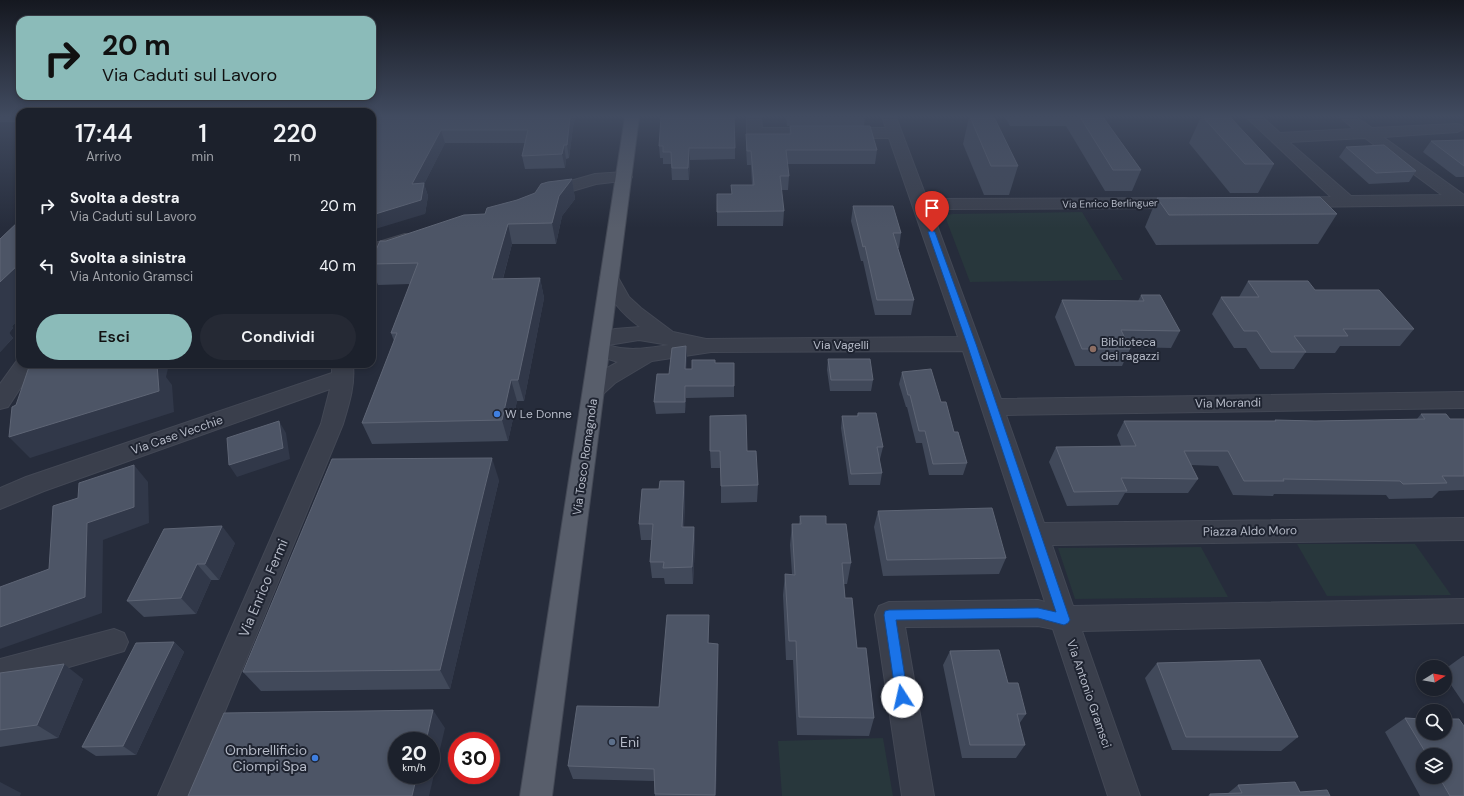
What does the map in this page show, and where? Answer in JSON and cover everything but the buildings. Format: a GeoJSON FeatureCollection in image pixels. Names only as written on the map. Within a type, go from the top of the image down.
{"type":"FeatureCollection","features":[{"type":"Feature","properties":{"kind":"main road","name":"Via Tosco Romagnola"},"geometry":{"type":"LineString","coordinates":[[536,796],[627,154]]}},
{"type":"Feature","properties":{"kind":"street","name":"Via Antonio Gramsci"},"geometry":{"type":"LineString","coordinates":[[903,154],[971,344],[1124,796]]}},
{"type":"Feature","properties":{"kind":"street"},"geometry":{"type":"LineString","coordinates":[[1294,154],[1346,201]]}},
{"type":"Feature","properties":{"kind":"street"},"geometry":{"type":"LineString","coordinates":[[1397,154],[1461,200]]}},
{"type":"Feature","properties":{"kind":"street"},"geometry":{"type":"LineString","coordinates":[[530,199],[589,180],[624,177]]}},
{"type":"Feature","properties":{"kind":"street"},"geometry":{"type":"LineString","coordinates":[[1282,202],[1461,200]]}},
{"type":"Feature","properties":{"kind":"street","name":"Via Enrico Berlinguer"},"geometry":{"type":"LineString","coordinates":[[922,204],[1202,202]]}},
{"type":"Feature","properties":{"kind":"street"},"geometry":{"type":"LineString","coordinates":[[376,249],[417,235]]}},
{"type":"Feature","properties":{"kind":"street","name":"Via Vagelli"},"geometry":{"type":"LineString","coordinates":[[610,278],[621,300],[634,313],[666,335]]}},
{"type":"Feature","properties":{"kind":"street","name":"Via Vagelli"},"geometry":{"type":"LineString","coordinates":[[600,345],[617,335],[630,333],[666,335],[711,345]]}},
{"type":"Feature","properties":{"kind":"street","name":"Via Vagelli"},"geometry":{"type":"LineString","coordinates":[[600,345],[625,357],[645,356],[711,345],[971,344]]}},
{"type":"Feature","properties":{"kind":"street","name":"Via Vagelli"},"geometry":{"type":"LineString","coordinates":[[594,389],[607,378],[645,356]]}},
{"type":"Feature","properties":{"kind":"street"},"geometry":{"type":"LineString","coordinates":[[0,401],[22,368]]}},
{"type":"Feature","properties":{"kind":"street","name":"Via Case Vecchie"},"geometry":{"type":"LineString","coordinates":[[0,499],[35,484],[342,371]]}},
{"type":"Feature","properties":{"kind":"street","name":"Via Enrico Fermi"},"geometry":{"type":"LineString","coordinates":[[174,796],[308,485],[332,424],[340,398],[342,371]]}},
{"type":"Feature","properties":{"kind":"street","name":"Via Morandi"},"geometry":{"type":"LineString","coordinates":[[992,407],[1464,400]]}},
{"type":"Feature","properties":{"kind":"street","name":"Piazza Aldo Moro"},"geometry":{"type":"LineString","coordinates":[[1036,534],[1464,529]]}},
{"type":"Feature","properties":{"kind":"street"},"geometry":{"type":"LineString","coordinates":[[918,796],[889,615],[1038,613],[1064,620],[1464,611]]}},
{"type":"Feature","properties":{"kind":"street"},"geometry":{"type":"LineString","coordinates":[[0,673],[114,642]]}},
{"type":"Feature","properties":{"kind":"shaded area"},"geometry":{"type":"Polygon","coordinates":[[[1082,212],[1123,280],[970,282],[946,219],[947,215],[953,214],[1082,212]]]}},
{"type":"Feature","properties":{"kind":"shaded area"},"geometry":{"type":"Polygon","coordinates":[[[1297,544],[1415,544],[1451,595],[1327,596],[1297,544]]]}},
{"type":"Feature","properties":{"kind":"shaded area"},"geometry":{"type":"Polygon","coordinates":[[[1201,547],[1228,597],[1075,599],[1058,548],[1201,547]]]}},
{"type":"Feature","properties":{"kind":"shaded area"},"geometry":{"type":"Polygon","coordinates":[[[883,738],[893,796],[782,796],[778,741],[883,738]]]}},
{"type":"Feature","properties":{"kind":"place","name":"Biblioteca dei ragazzi"},"geometry":{"type":"Point","coordinates":[1093,349]}},
{"type":"Feature","properties":{"kind":"place","name":"W Le Donne"},"geometry":{"type":"Point","coordinates":[497,414]}},
{"type":"Feature","properties":{"kind":"place","name":"Eni"},"geometry":{"type":"Point","coordinates":[612,742]}},
{"type":"Feature","properties":{"kind":"place","name":"Ombrellificio Ciompi Spa"},"geometry":{"type":"Point","coordinates":[315,758]}},
{"type":"Feature","properties":{"kind":"route"},"geometry":{"type":"LineString","coordinates":[[902,697],[889,615],[1038,613],[1064,620],[932,232]]}}]}
